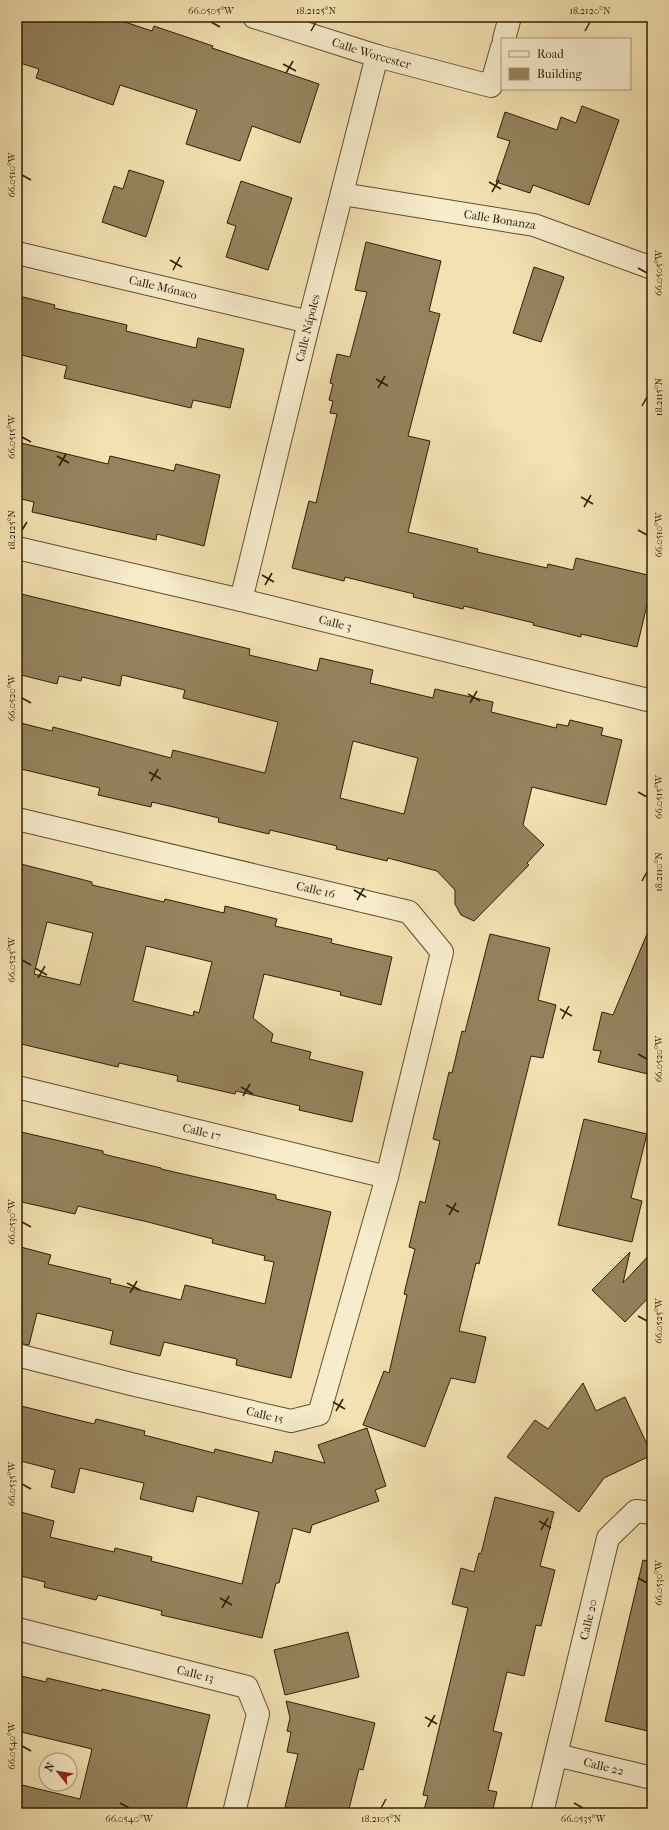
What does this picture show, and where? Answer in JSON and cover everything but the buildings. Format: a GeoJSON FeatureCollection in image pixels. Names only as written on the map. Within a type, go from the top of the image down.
{"type":"FeatureCollection","features":[{"type":"Feature","properties":{"kind":"street","name":"Calle Worcester"},"geometry":{"type":"LineString","coordinates":[[254,17],[376,56],[491,86],[501,51]]}},
{"type":"Feature","properties":{"kind":"street"},"geometry":{"type":"LineString","coordinates":[[504,38],[510,17]]}},
{"type":"Feature","properties":{"kind":"street","name":"Calle Nápoles"},"geometry":{"type":"LineString","coordinates":[[241,600],[376,56]]}},
{"type":"Feature","properties":{"kind":"street","name":"Calle Bonanza"},"geometry":{"type":"LineString","coordinates":[[342,194],[534,225],[652,268]]}},
{"type":"Feature","properties":{"kind":"street","name":"Calle Mónaco"},"geometry":{"type":"LineString","coordinates":[[17,253],[309,322]]}},
{"type":"Feature","properties":{"kind":"street","name":"Calle 3"},"geometry":{"type":"LineString","coordinates":[[17,548],[241,600],[652,701]]}},
{"type":"Feature","properties":{"kind":"street","name":"Calle 16"},"geometry":{"type":"LineString","coordinates":[[17,819],[409,912],[442,952],[387,1177]]}},
{"type":"Feature","properties":{"kind":"street","name":"Calle 17"},"geometry":{"type":"LineString","coordinates":[[17,1087],[387,1177]]}},
{"type":"Feature","properties":{"kind":"street","name":"Calle 15"},"geometry":{"type":"LineString","coordinates":[[17,1354],[131,1384],[291,1421],[319,1414],[387,1177]]}},
{"type":"Feature","properties":{"kind":"street","name":"Calle 20"},"geometry":{"type":"LineString","coordinates":[[556,1755],[608,1538],[636,1511],[652,1513]]}},
{"type":"Feature","properties":{"kind":"street","name":"Calle 13"},"geometry":{"type":"LineString","coordinates":[[17,1629],[246,1687],[258,1714],[234,1813]]}},
{"type":"Feature","properties":{"kind":"street"},"geometry":{"type":"LineString","coordinates":[[542,1813],[556,1755]]}},
{"type":"Feature","properties":{"kind":"street","name":"Calle 22"},"geometry":{"type":"LineString","coordinates":[[556,1755],[652,1778]]}}]}
